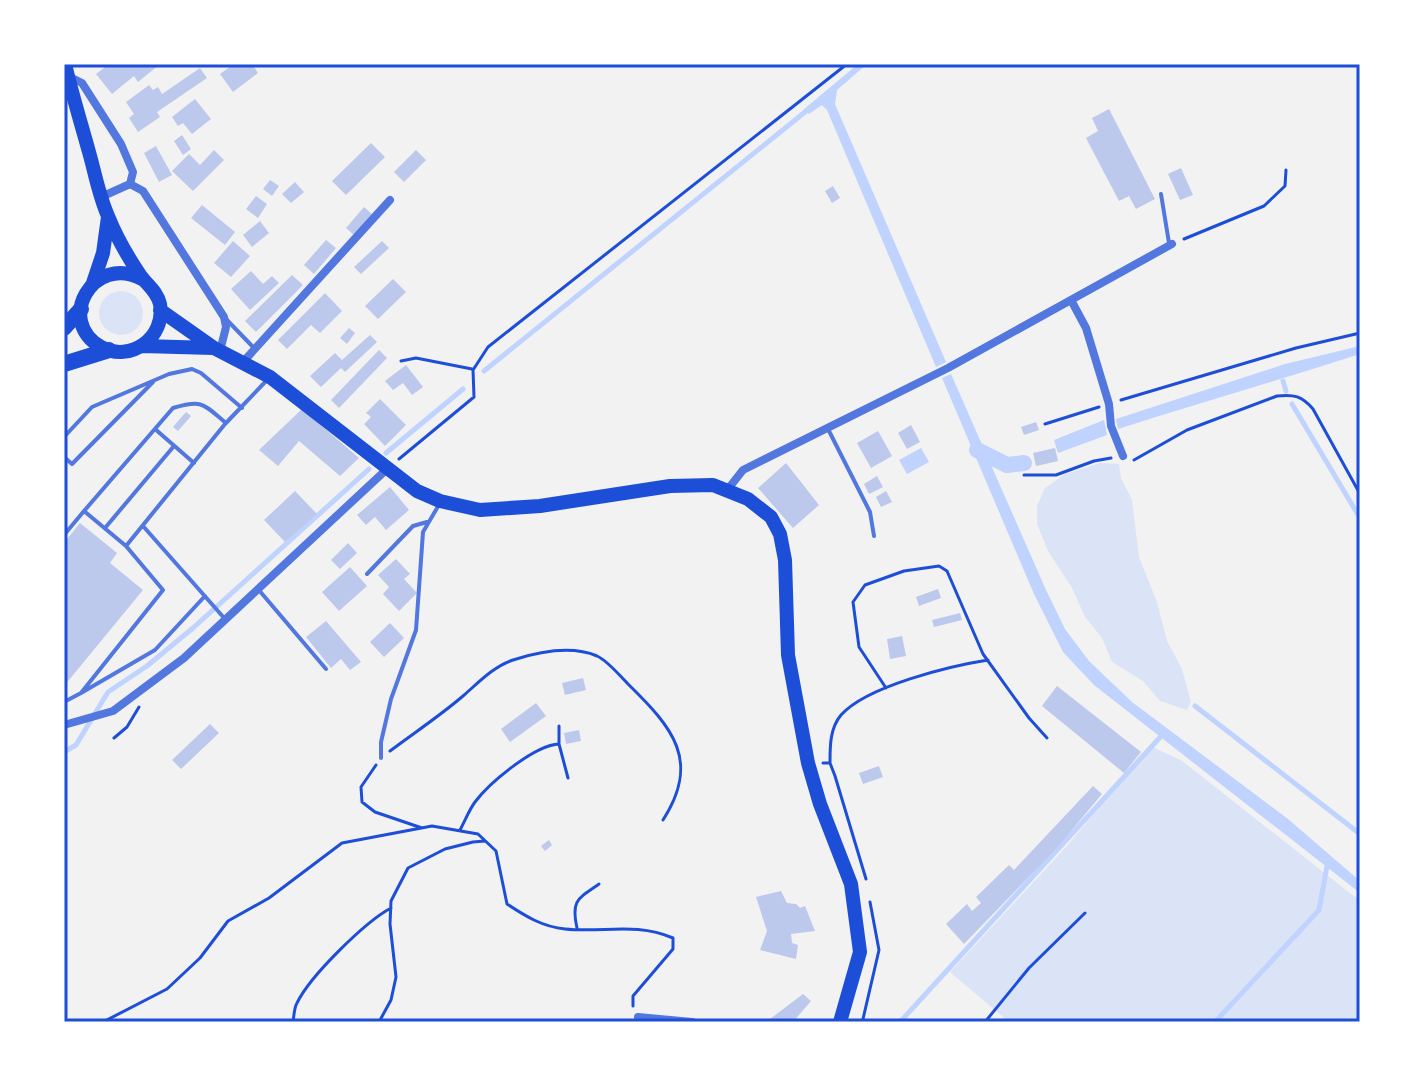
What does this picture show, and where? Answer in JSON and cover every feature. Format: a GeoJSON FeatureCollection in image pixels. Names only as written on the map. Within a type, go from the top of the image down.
{"type":"FeatureCollection","features":[{"type":"Feature","properties":{"kind":"highway"},"geometry":{"type":"LineString","coordinates":[[64,328],[81,309]]}},
{"type":"Feature","properties":{"kind":"highway"},"geometry":{"type":"LineString","coordinates":[[64,364],[109,350]]}},
{"type":"Feature","properties":{"kind":"main road"},"geometry":{"type":"LineString","coordinates":[[67,70],[108,217],[142,279],[155,292],[160,310],[155,333],[142,346]]}},
{"type":"Feature","properties":{"kind":"main road"},"geometry":{"type":"LineString","coordinates":[[108,217],[100,265],[81,309],[87,334],[96,344],[109,350],[129,351],[142,346],[217,349]]}},
{"type":"Feature","properties":{"kind":"main road"},"geometry":{"type":"LineString","coordinates":[[93,283],[117,273],[142,279]]}},
{"type":"Feature","properties":{"kind":"main road"},"geometry":{"type":"LineString","coordinates":[[160,310],[217,349],[270,377],[417,491],[440,501],[480,510],[511,509],[699,484],[728,489],[748,499],[771,517],[780,534],[785,560],[788,655],[805,748],[820,804],[851,884],[860,952],[840,1022]]}},
{"type":"Feature","properties":{"kind":"street"},"geometry":{"type":"LineString","coordinates":[[67,70],[82,83],[121,144],[133,172],[130,184]]}},
{"type":"Feature","properties":{"kind":"street"},"geometry":{"type":"LineString","coordinates":[[101,197],[130,184]]}},
{"type":"Feature","properties":{"kind":"street"},"geometry":{"type":"LineString","coordinates":[[130,184],[143,191],[224,317],[226,327],[217,349]]}},
{"type":"Feature","properties":{"kind":"street"},"geometry":{"type":"LineString","coordinates":[[243,362],[390,200]]}},
{"type":"Feature","properties":{"kind":"street"},"geometry":{"type":"LineString","coordinates":[[728,489],[743,470],[948,368],[1171,245]]}},
{"type":"Feature","properties":{"kind":"street"},"geometry":{"type":"LineString","coordinates":[[1071,300],[1086,328],[1109,404],[1111,426],[1123,456]]}},
{"type":"Feature","properties":{"kind":"street"},"geometry":{"type":"LineString","coordinates":[[64,725],[113,711],[184,658],[387,469]]}},
{"type":"Feature","properties":{"kind":"street"},"geometry":{"type":"LineString","coordinates":[[638,1017],[692,1022]]}},
{"type":"Feature","properties":{"kind":"lane"},"geometry":{"type":"LineString","coordinates":[[1161,194],[1171,245]]}},
{"type":"Feature","properties":{"kind":"lane"},"geometry":{"type":"LineString","coordinates":[[224,317],[254,348]]}},
{"type":"Feature","properties":{"kind":"lane"},"geometry":{"type":"LineString","coordinates":[[64,437],[92,407],[155,380],[192,369],[242,408]]}},
{"type":"Feature","properties":{"kind":"lane"},"geometry":{"type":"LineString","coordinates":[[126,546],[226,423],[270,377]]}},
{"type":"Feature","properties":{"kind":"lane"},"geometry":{"type":"LineString","coordinates":[[64,457],[72,464],[155,380]]}},
{"type":"Feature","properties":{"kind":"lane"},"geometry":{"type":"LineString","coordinates":[[64,535],[173,408],[201,402],[226,423]]}},
{"type":"Feature","properties":{"kind":"lane"},"geometry":{"type":"LineString","coordinates":[[155,429],[194,463]]}},
{"type":"Feature","properties":{"kind":"lane"},"geometry":{"type":"LineString","coordinates":[[828,429],[870,512],[874,536]]}},
{"type":"Feature","properties":{"kind":"lane"},"geometry":{"type":"LineString","coordinates":[[105,528],[174,446]]}},
{"type":"Feature","properties":{"kind":"lane"},"geometry":{"type":"LineString","coordinates":[[381,758],[381,742],[391,699],[416,630],[423,532],[440,501]]}},
{"type":"Feature","properties":{"kind":"lane"},"geometry":{"type":"LineString","coordinates":[[81,693],[163,590],[126,546],[84,511]]}},
{"type":"Feature","properties":{"kind":"lane"},"geometry":{"type":"LineString","coordinates":[[367,574],[413,526],[428,522]]}},
{"type":"Feature","properties":{"kind":"lane"},"geometry":{"type":"LineString","coordinates":[[143,526],[225,619]]}},
{"type":"Feature","properties":{"kind":"lane"},"geometry":{"type":"LineString","coordinates":[[258,589],[326,669]]}},
{"type":"Feature","properties":{"kind":"lane"},"geometry":{"type":"LineString","coordinates":[[64,702],[155,650],[205,596]]}},
{"type":"Feature","properties":{"kind":"path"},"geometry":{"type":"LineString","coordinates":[[387,469],[474,397],[473,370],[488,347],[847,64]]}},
{"type":"Feature","properties":{"kind":"path"},"geometry":{"type":"LineString","coordinates":[[1171,245],[1264,206],[1285,186],[1286,170]]}},
{"type":"Feature","properties":{"kind":"path"},"geometry":{"type":"LineString","coordinates":[[1045,424],[1296,348],[1360,333]]}},
{"type":"Feature","properties":{"kind":"path"},"geometry":{"type":"LineString","coordinates":[[401,361],[416,358],[473,370]]}},
{"type":"Feature","properties":{"kind":"path"},"geometry":{"type":"LineString","coordinates":[[1024,475],[1056,475],[1094,461],[1123,456],[1130,460],[1138,459],[1187,430],[1277,396],[1290,394],[1304,398],[1313,409],[1360,494]]}},
{"type":"Feature","properties":{"kind":"path"},"geometry":{"type":"LineString","coordinates":[[886,688],[859,647],[853,602],[865,585],[904,571],[939,566],[947,571],[988,660],[1047,738]]}},
{"type":"Feature","properties":{"kind":"path"},"geometry":{"type":"LineString","coordinates":[[422,828],[375,812],[362,802],[361,787],[381,758],[464,696],[478,681],[510,660],[555,651],[580,651],[600,657],[640,695],[674,736],[683,772],[676,800],[663,820]]}},
{"type":"Feature","properties":{"kind":"path"},"geometry":{"type":"LineString","coordinates":[[830,763],[830,737],[841,715],[870,695],[910,678],[988,660]]}},
{"type":"Feature","properties":{"kind":"path"},"geometry":{"type":"LineString","coordinates":[[114,738],[127,727],[151,682]]}},
{"type":"Feature","properties":{"kind":"path"},"geometry":{"type":"LineString","coordinates":[[559,726],[559,744],[568,778]]}},
{"type":"Feature","properties":{"kind":"path"},"geometry":{"type":"LineString","coordinates":[[459,831],[476,801],[507,771],[548,745],[559,744]]}},
{"type":"Feature","properties":{"kind":"path"},"geometry":{"type":"LineString","coordinates":[[103,1022],[167,989],[200,958],[228,921],[269,898],[342,843],[432,826],[478,834],[496,851],[507,904],[534,921],[565,929],[635,928],[673,938],[673,949],[667,958],[633,996],[633,1009],[638,1017]]}},
{"type":"Feature","properties":{"kind":"path"},"geometry":{"type":"LineString","coordinates":[[379,1022],[391,1000],[396,977],[391,901],[408,868],[445,849],[485,841]]}},
{"type":"Feature","properties":{"kind":"path"},"geometry":{"type":"LineString","coordinates":[[577,929],[573,912],[577,899],[599,884]]}},
{"type":"Feature","properties":{"kind":"path"},"geometry":{"type":"LineString","coordinates":[[293,1022],[296,1004],[335,954],[391,908]]}},
{"type":"Feature","properties":{"kind":"path"},"geometry":{"type":"LineString","coordinates":[[985,1022],[1029,968],[1085,913]]}},
{"type":"Feature","properties":{"kind":"shaded area"},"geometry":{"type":"Polygon","coordinates":[[[121,291],[136,298],[143,313],[136,328],[121,335],[106,328],[99,313],[106,298],[121,291]]]}},
{"type":"Feature","properties":{"kind":"shaded area"},"geometry":{"type":"Polygon","coordinates":[[[1100,463],[1119,464],[1121,478],[1132,500],[1139,557],[1157,602],[1167,641],[1182,669],[1191,702],[1187,710],[1160,701],[1143,681],[1112,662],[1102,638],[1085,617],[1072,588],[1048,551],[1037,524],[1037,506],[1045,488],[1065,474],[1100,463]]]}},
{"type":"Feature","properties":{"kind":"shaded area"},"geometry":{"type":"Polygon","coordinates":[[[1150,746],[1181,760],[1360,901],[1360,1022],[1009,1022],[950,972],[1066,847],[1150,746]]]}},
{"type":"Feature","properties":{"kind":"water"},"geometry":{"type":"Polygon","coordinates":[[[858,64],[867,64],[837,90],[835,104],[946,362],[936,367],[827,110],[822,105],[809,114],[803,110],[858,64]]]}},
{"type":"Feature","properties":{"kind":"water"},"geometry":{"type":"Polygon","coordinates":[[[1360,346],[1360,354],[1118,429],[1116,419],[1285,364],[1360,346]]]}},
{"type":"Feature","properties":{"kind":"water"},"geometry":{"type":"Polygon","coordinates":[[[951,374],[1046,590],[1065,629],[1089,661],[1132,702],[1288,819],[1360,881],[1360,893],[1094,685],[1063,652],[1034,594],[942,378],[951,374]]]}},
{"type":"Feature","properties":{"kind":"water"},"geometry":{"type":"Polygon","coordinates":[[[1104,420],[1107,435],[1058,453],[1054,440],[1104,420]]]}},
{"type":"Feature","properties":{"kind":"water"},"geometry":{"type":"Polygon","coordinates":[[[921,448],[929,462],[907,474],[899,460],[921,448]]]}},
{"type":"Feature","properties":{"kind":"building"},"geometry":{"type":"Polygon","coordinates":[[[109,64],[160,64],[138,82],[134,76],[112,94],[96,74],[109,64]]]}},
{"type":"Feature","properties":{"kind":"building"},"geometry":{"type":"Polygon","coordinates":[[[234,64],[252,64],[258,73],[233,92],[220,74],[234,64]]]}},
{"type":"Feature","properties":{"kind":"building"},"geometry":{"type":"Polygon","coordinates":[[[200,68],[207,78],[157,112],[160,117],[138,132],[129,118],[134,114],[126,102],[149,85],[153,90],[158,87],[162,94],[200,68]]]}},
{"type":"Feature","properties":{"kind":"building"},"geometry":{"type":"Polygon","coordinates":[[[195,99],[211,119],[192,134],[183,123],[178,126],[172,117],[195,99]]]}},
{"type":"Feature","properties":{"kind":"building"},"geometry":{"type":"Polygon","coordinates":[[[1109,109],[1155,199],[1136,209],[1129,196],[1119,201],[1086,138],[1098,131],[1092,118],[1109,109]]]}},
{"type":"Feature","properties":{"kind":"building"},"geometry":{"type":"Polygon","coordinates":[[[182,135],[191,149],[183,155],[174,141],[182,135]]]}},
{"type":"Feature","properties":{"kind":"building"},"geometry":{"type":"Polygon","coordinates":[[[371,143],[385,157],[346,195],[332,181],[371,143]]]}},
{"type":"Feature","properties":{"kind":"building"},"geometry":{"type":"Polygon","coordinates":[[[156,146],[172,175],[159,182],[144,153],[156,146]]]}},
{"type":"Feature","properties":{"kind":"building"},"geometry":{"type":"Polygon","coordinates":[[[214,150],[224,160],[193,191],[172,171],[189,154],[200,165],[214,150]]]}},
{"type":"Feature","properties":{"kind":"building"},"geometry":{"type":"Polygon","coordinates":[[[416,150],[426,160],[404,182],[394,172],[416,150]]]}},
{"type":"Feature","properties":{"kind":"building"},"geometry":{"type":"Polygon","coordinates":[[[1181,168],[1193,195],[1180,200],[1168,174],[1181,168]]]}},
{"type":"Feature","properties":{"kind":"building"},"geometry":{"type":"Polygon","coordinates":[[[270,180],[279,186],[272,196],[263,189],[270,180]]]}},
{"type":"Feature","properties":{"kind":"building"},"geometry":{"type":"Polygon","coordinates":[[[295,182],[304,192],[291,203],[282,194],[295,182]]]}},
{"type":"Feature","properties":{"kind":"building"},"geometry":{"type":"Polygon","coordinates":[[[833,186],[840,198],[832,203],[825,191],[833,186]]]}},
{"type":"Feature","properties":{"kind":"building"},"geometry":{"type":"Polygon","coordinates":[[[256,196],[267,204],[258,218],[246,209],[256,196]]]}},
{"type":"Feature","properties":{"kind":"building"},"geometry":{"type":"Polygon","coordinates":[[[202,205],[235,232],[225,245],[191,218],[202,205]]]}},
{"type":"Feature","properties":{"kind":"building"},"geometry":{"type":"Polygon","coordinates":[[[364,207],[373,215],[355,236],[346,228],[364,207]]]}},
{"type":"Feature","properties":{"kind":"building"},"geometry":{"type":"Polygon","coordinates":[[[260,221],[269,233],[252,247],[243,235],[260,221]]]}},
{"type":"Feature","properties":{"kind":"building"},"geometry":{"type":"Polygon","coordinates":[[[326,240],[336,248],[314,274],[304,265],[326,240]]]}},
{"type":"Feature","properties":{"kind":"building"},"geometry":{"type":"Polygon","coordinates":[[[233,241],[250,256],[231,277],[214,263],[233,241]]]}},
{"type":"Feature","properties":{"kind":"building"},"geometry":{"type":"Polygon","coordinates":[[[382,241],[389,248],[361,274],[354,267],[382,241]]]}},
{"type":"Feature","properties":{"kind":"building"},"geometry":{"type":"Polygon","coordinates":[[[251,271],[263,284],[272,276],[279,283],[250,310],[231,289],[251,271]]]}},
{"type":"Feature","properties":{"kind":"building"},"geometry":{"type":"Polygon","coordinates":[[[292,275],[303,285],[256,332],[245,321],[292,275]]]}},
{"type":"Feature","properties":{"kind":"building"},"geometry":{"type":"Polygon","coordinates":[[[393,279],[406,292],[378,319],[365,306],[393,279]]]}},
{"type":"Feature","properties":{"kind":"building"},"geometry":{"type":"Polygon","coordinates":[[[325,293],[342,311],[320,333],[311,325],[287,349],[278,340],[325,293]]]}},
{"type":"Feature","properties":{"kind":"building"},"geometry":{"type":"Polygon","coordinates":[[[349,328],[355,333],[347,344],[340,338],[349,328]]]}},
{"type":"Feature","properties":{"kind":"building"},"geometry":{"type":"Polygon","coordinates":[[[370,335],[377,342],[345,372],[341,368],[321,387],[310,376],[335,353],[342,360],[370,335]]]}},
{"type":"Feature","properties":{"kind":"building"},"geometry":{"type":"Polygon","coordinates":[[[379,350],[387,358],[339,408],[331,400],[379,350]]]}},
{"type":"Feature","properties":{"kind":"building"},"geometry":{"type":"Polygon","coordinates":[[[406,365],[423,387],[412,395],[403,383],[393,390],[385,381],[406,365]]]}},
{"type":"Feature","properties":{"kind":"building"},"geometry":{"type":"Polygon","coordinates":[[[380,399],[406,425],[385,446],[364,424],[371,417],[366,413],[380,399]]]}},
{"type":"Feature","properties":{"kind":"building"},"geometry":{"type":"Polygon","coordinates":[[[302,409],[359,458],[340,476],[299,441],[278,466],[259,450],[302,409]]]}},
{"type":"Feature","properties":{"kind":"building"},"geometry":{"type":"Polygon","coordinates":[[[186,412],[191,416],[178,431],[173,427],[186,412]]]}},
{"type":"Feature","properties":{"kind":"building"},"geometry":{"type":"Polygon","coordinates":[[[1036,422],[1039,430],[1024,435],[1021,427],[1036,422]]]}},
{"type":"Feature","properties":{"kind":"building"},"geometry":{"type":"Polygon","coordinates":[[[911,425],[920,442],[907,449],[898,433],[911,425]]]}},
{"type":"Feature","properties":{"kind":"building"},"geometry":{"type":"Polygon","coordinates":[[[878,431],[892,456],[871,468],[857,443],[878,431]]]}},
{"type":"Feature","properties":{"kind":"building"},"geometry":{"type":"Polygon","coordinates":[[[1055,448],[1058,461],[1036,466],[1033,453],[1055,448]]]}},
{"type":"Feature","properties":{"kind":"building"},"geometry":{"type":"Polygon","coordinates":[[[786,463],[819,505],[793,528],[758,488],[786,463]]]}},
{"type":"Feature","properties":{"kind":"building"},"geometry":{"type":"Polygon","coordinates":[[[877,476],[883,487],[869,494],[864,484],[877,476]]]}},
{"type":"Feature","properties":{"kind":"building"},"geometry":{"type":"Polygon","coordinates":[[[390,487],[409,510],[386,530],[375,517],[366,525],[357,515],[390,487]]]}},
{"type":"Feature","properties":{"kind":"building"},"geometry":{"type":"Polygon","coordinates":[[[295,491],[317,514],[285,542],[264,520],[295,491]]]}},
{"type":"Feature","properties":{"kind":"building"},"geometry":{"type":"Polygon","coordinates":[[[886,491],[892,502],[881,507],[876,497],[886,491]]]}},
{"type":"Feature","properties":{"kind":"building"},"geometry":{"type":"Polygon","coordinates":[[[80,523],[117,553],[110,563],[143,590],[64,686],[64,543],[80,523]]]}},
{"type":"Feature","properties":{"kind":"building"},"geometry":{"type":"Polygon","coordinates":[[[348,543],[357,553],[340,569],[331,560],[348,543]]]}},
{"type":"Feature","properties":{"kind":"building"},"geometry":{"type":"Polygon","coordinates":[[[396,559],[410,574],[404,579],[417,593],[399,611],[383,594],[389,587],[378,575],[396,559]]]}},
{"type":"Feature","properties":{"kind":"building"},"geometry":{"type":"Polygon","coordinates":[[[350,567],[367,586],[339,611],[322,592],[350,567]]]}},
{"type":"Feature","properties":{"kind":"building"},"geometry":{"type":"Polygon","coordinates":[[[938,589],[941,598],[919,606],[916,597],[938,589]]]}},
{"type":"Feature","properties":{"kind":"building"},"geometry":{"type":"Polygon","coordinates":[[[960,613],[962,620],[934,627],[932,620],[960,613]]]}},
{"type":"Feature","properties":{"kind":"building"},"geometry":{"type":"Polygon","coordinates":[[[326,621],[361,662],[350,670],[341,659],[331,668],[306,637],[326,621]]]}},
{"type":"Feature","properties":{"kind":"building"},"geometry":{"type":"Polygon","coordinates":[[[390,623],[404,638],[384,657],[370,642],[390,623]]]}},
{"type":"Feature","properties":{"kind":"building"},"geometry":{"type":"Polygon","coordinates":[[[902,636],[906,656],[890,659],[887,639],[902,636]]]}},
{"type":"Feature","properties":{"kind":"building"},"geometry":{"type":"Polygon","coordinates":[[[583,678],[586,690],[565,695],[562,683],[583,678]]]}},
{"type":"Feature","properties":{"kind":"building"},"geometry":{"type":"Polygon","coordinates":[[[1057,686],[1141,752],[1124,773],[1042,706],[1057,686]]]}},
{"type":"Feature","properties":{"kind":"building"},"geometry":{"type":"Polygon","coordinates":[[[536,703],[546,716],[510,742],[501,729],[536,703]]]}},
{"type":"Feature","properties":{"kind":"building"},"geometry":{"type":"Polygon","coordinates":[[[210,724],[219,733],[181,769],[172,760],[210,724]]]}},
{"type":"Feature","properties":{"kind":"building"},"geometry":{"type":"Polygon","coordinates":[[[579,730],[581,741],[566,744],[564,733],[579,730]]]}},
{"type":"Feature","properties":{"kind":"building"},"geometry":{"type":"Polygon","coordinates":[[[879,766],[883,777],[863,784],[859,773],[879,766]]]}},
{"type":"Feature","properties":{"kind":"building"},"geometry":{"type":"Polygon","coordinates":[[[1093,786],[1102,794],[1056,849],[964,944],[946,924],[967,904],[972,911],[981,903],[976,897],[1009,865],[1014,870],[1093,786]]]}},
{"type":"Feature","properties":{"kind":"building"},"geometry":{"type":"Polygon","coordinates":[[[549,840],[552,845],[545,851],[541,846],[549,840]]]}},
{"type":"Feature","properties":{"kind":"building"},"geometry":{"type":"Polygon","coordinates":[[[781,891],[787,903],[800,908],[805,906],[815,931],[791,934],[792,943],[798,945],[796,959],[760,950],[767,931],[756,897],[781,891]]]}},
{"type":"Feature","properties":{"kind":"building"},"geometry":{"type":"Polygon","coordinates":[[[803,994],[811,1001],[793,1022],[766,1022],[803,994]]]}},
{"type":"Feature","properties":{"kind":"waterway"},"geometry":{"type":"LineString","coordinates":[[484,371],[810,108]]}},
{"type":"Feature","properties":{"kind":"waterway"},"geometry":{"type":"LineString","coordinates":[[1283,381],[1286,391]]}},
{"type":"Feature","properties":{"kind":"waterway"},"geometry":{"type":"LineString","coordinates":[[386,453],[463,389]]}},
{"type":"Feature","properties":{"kind":"waterway"},"geometry":{"type":"LineString","coordinates":[[1292,404],[1360,518]]}},
{"type":"Feature","properties":{"kind":"waterway"},"geometry":{"type":"LineString","coordinates":[[977,450],[1007,465],[1024,463]]}},
{"type":"Feature","properties":{"kind":"waterway"},"geometry":{"type":"LineString","coordinates":[[64,752],[76,745],[108,692],[147,666],[193,628],[369,469]]}},
{"type":"Feature","properties":{"kind":"waterway"},"geometry":{"type":"LineString","coordinates":[[1195,706],[1360,834]]}},
{"type":"Feature","properties":{"kind":"waterway"},"geometry":{"type":"LineString","coordinates":[[900,1022],[1164,733]]}},
{"type":"Feature","properties":{"kind":"waterway"},"geometry":{"type":"LineString","coordinates":[[1215,1022],[1319,910],[1328,861]]}}]}
